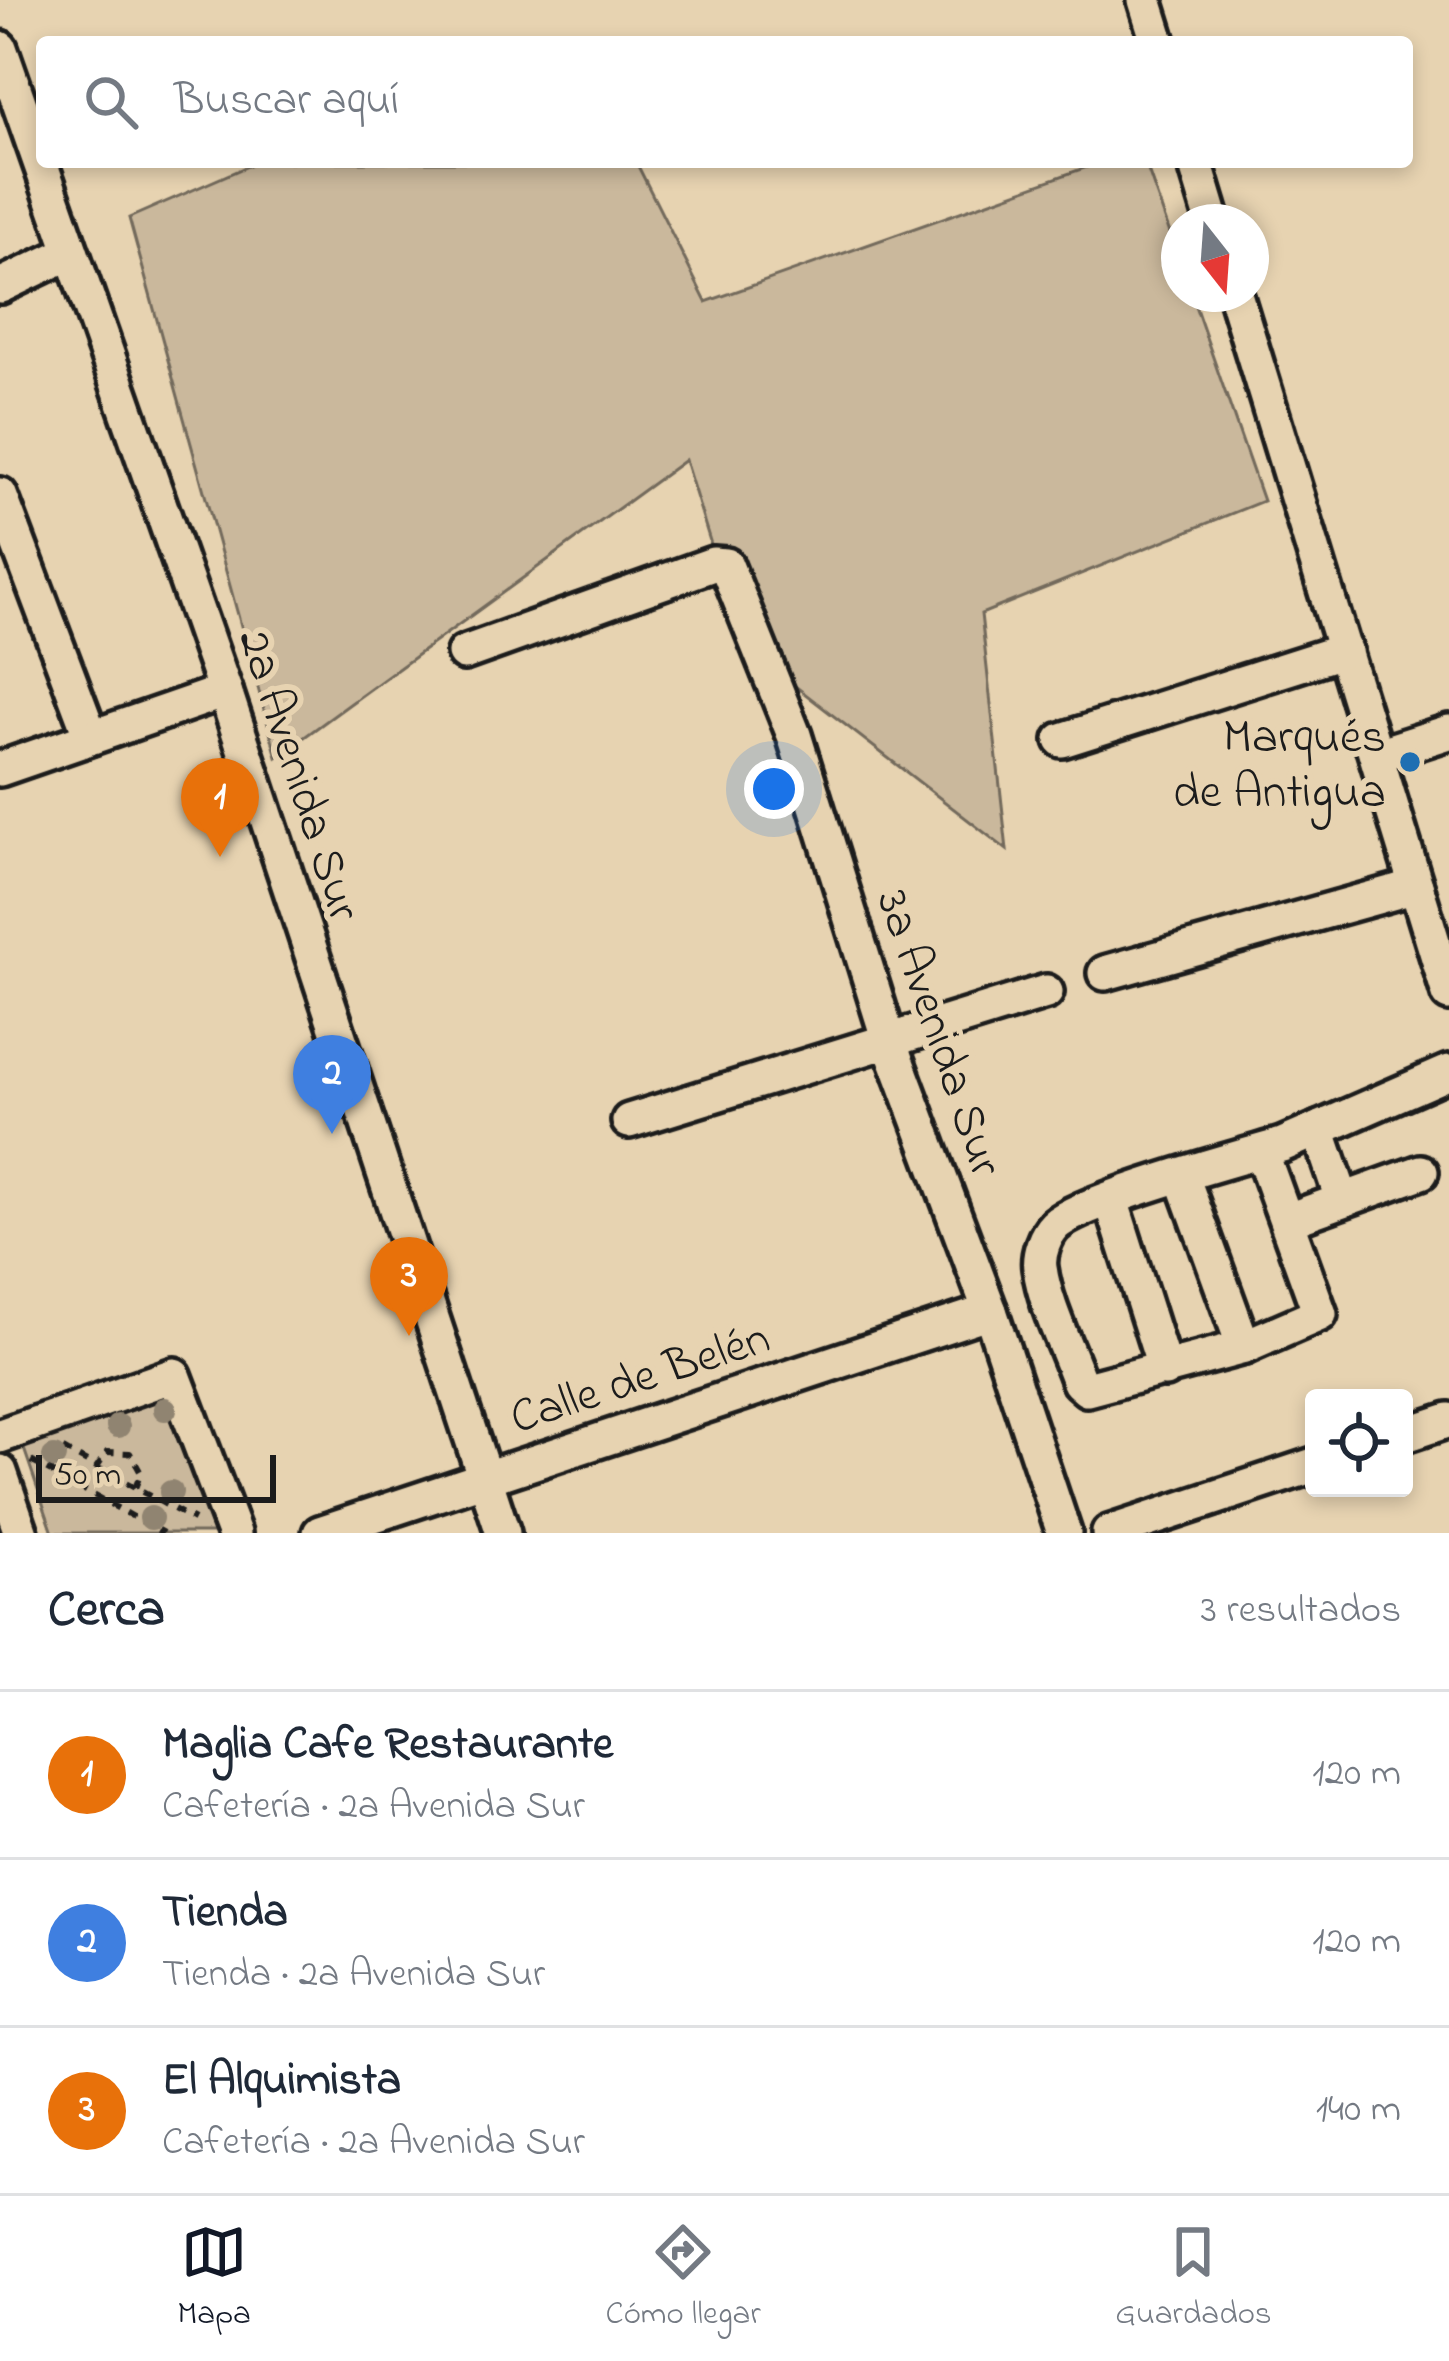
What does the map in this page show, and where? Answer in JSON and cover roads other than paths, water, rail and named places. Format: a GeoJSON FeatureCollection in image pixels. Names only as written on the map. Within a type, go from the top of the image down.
{"type":"FeatureCollection","features":[{"type":"Feature","properties":{"kind":"street"},"geometry":{"type":"LineString","coordinates":[[1145,0],[1156,36]]}},
{"type":"Feature","properties":{"kind":"street","name":"2a Avenida Sur"},"geometry":{"type":"LineString","coordinates":[[0,48],[36,151]]}},
{"type":"Feature","properties":{"kind":"street","name":"2a Avenida Sur"},"geometry":{"type":"LineString","coordinates":[[42,168],[225,692],[502,1533]]}},
{"type":"Feature","properties":{"kind":"street"},"geometry":{"type":"LineString","coordinates":[[1197,168],[1208,204]]}},
{"type":"Feature","properties":{"kind":"street"},"geometry":{"type":"LineString","coordinates":[[0,286],[71,252]]}},
{"type":"Feature","properties":{"kind":"street"},"geometry":{"type":"LineString","coordinates":[[1241,312],[1449,994]]}},
{"type":"Feature","properties":{"kind":"street"},"geometry":{"type":"LineString","coordinates":[[0,495],[91,737]]}},
{"type":"Feature","properties":{"kind":"street","name":"3a Avenida Sur"},"geometry":{"type":"LineString","coordinates":[[464,653],[713,564],[726,565],[794,735],[889,1041],[990,1311],[1064,1533]]}},
{"type":"Feature","properties":{"kind":"street"},"geometry":{"type":"LineString","coordinates":[[1062,740],[1345,650]]}},
{"type":"Feature","properties":{"kind":"street"},"geometry":{"type":"LineString","coordinates":[[0,769],[225,692]]}},
{"type":"Feature","properties":{"kind":"street"},"geometry":{"type":"LineString","coordinates":[[1377,754],[1449,733]]}},
{"type":"Feature","properties":{"kind":"street"},"geometry":{"type":"LineString","coordinates":[[1105,973],[1416,886]]}},
{"type":"Feature","properties":{"kind":"street"},"geometry":{"type":"LineString","coordinates":[[628,1121],[1046,992]]}},
{"type":"Feature","properties":{"kind":"street"},"geometry":{"type":"LineString","coordinates":[[1261,1151],[1320,1314],[1244,1347],[1087,1389],[1079,1382],[1039,1266],[1045,1239],[1057,1223],[1261,1151],[1449,1072]]}},
{"type":"Feature","properties":{"kind":"street"},"geometry":{"type":"LineString","coordinates":[[1318,1129],[1342,1199]]}},
{"type":"Feature","properties":{"kind":"street"},"geometry":{"type":"LineString","coordinates":[[1288,1220],[1421,1172]]}},
{"type":"Feature","properties":{"kind":"street"},"geometry":{"type":"LineString","coordinates":[[1182,1176],[1244,1347]]}},
{"type":"Feature","properties":{"kind":"street"},"geometry":{"type":"LineString","coordinates":[[1112,1200],[1165,1370]]}},
{"type":"Feature","properties":{"kind":"street","name":"Calle de Belén"},"geometry":{"type":"LineString","coordinates":[[320,1533],[990,1311]]}},
{"type":"Feature","properties":{"kind":"street"},"geometry":{"type":"LineString","coordinates":[[22,1533],[9,1450],[174,1375],[234,1533]]}},
{"type":"Feature","properties":{"kind":"street"},"geometry":{"type":"LineString","coordinates":[[1413,1432],[1449,1420]]}},
{"type":"Feature","properties":{"kind":"street"},"geometry":{"type":"LineString","coordinates":[[1109,1533],[1305,1468]]}},
{"type":"Feature","properties":{"kind":"place","name":"Marqués de Antigua"},"geometry":{"type":"Point","coordinates":[1410,762]}},
{"type":"Feature","properties":{"kind":"place","name":"Maglia Cafe Restaurante"},"geometry":{"type":"Point","coordinates":[220,857]}},
{"type":"Feature","properties":{"kind":"place","name":"Tienda"},"geometry":{"type":"Point","coordinates":[332,1134]}},
{"type":"Feature","properties":{"kind":"place","name":"El Alquimista"},"geometry":{"type":"Point","coordinates":[409,1336]}}]}
